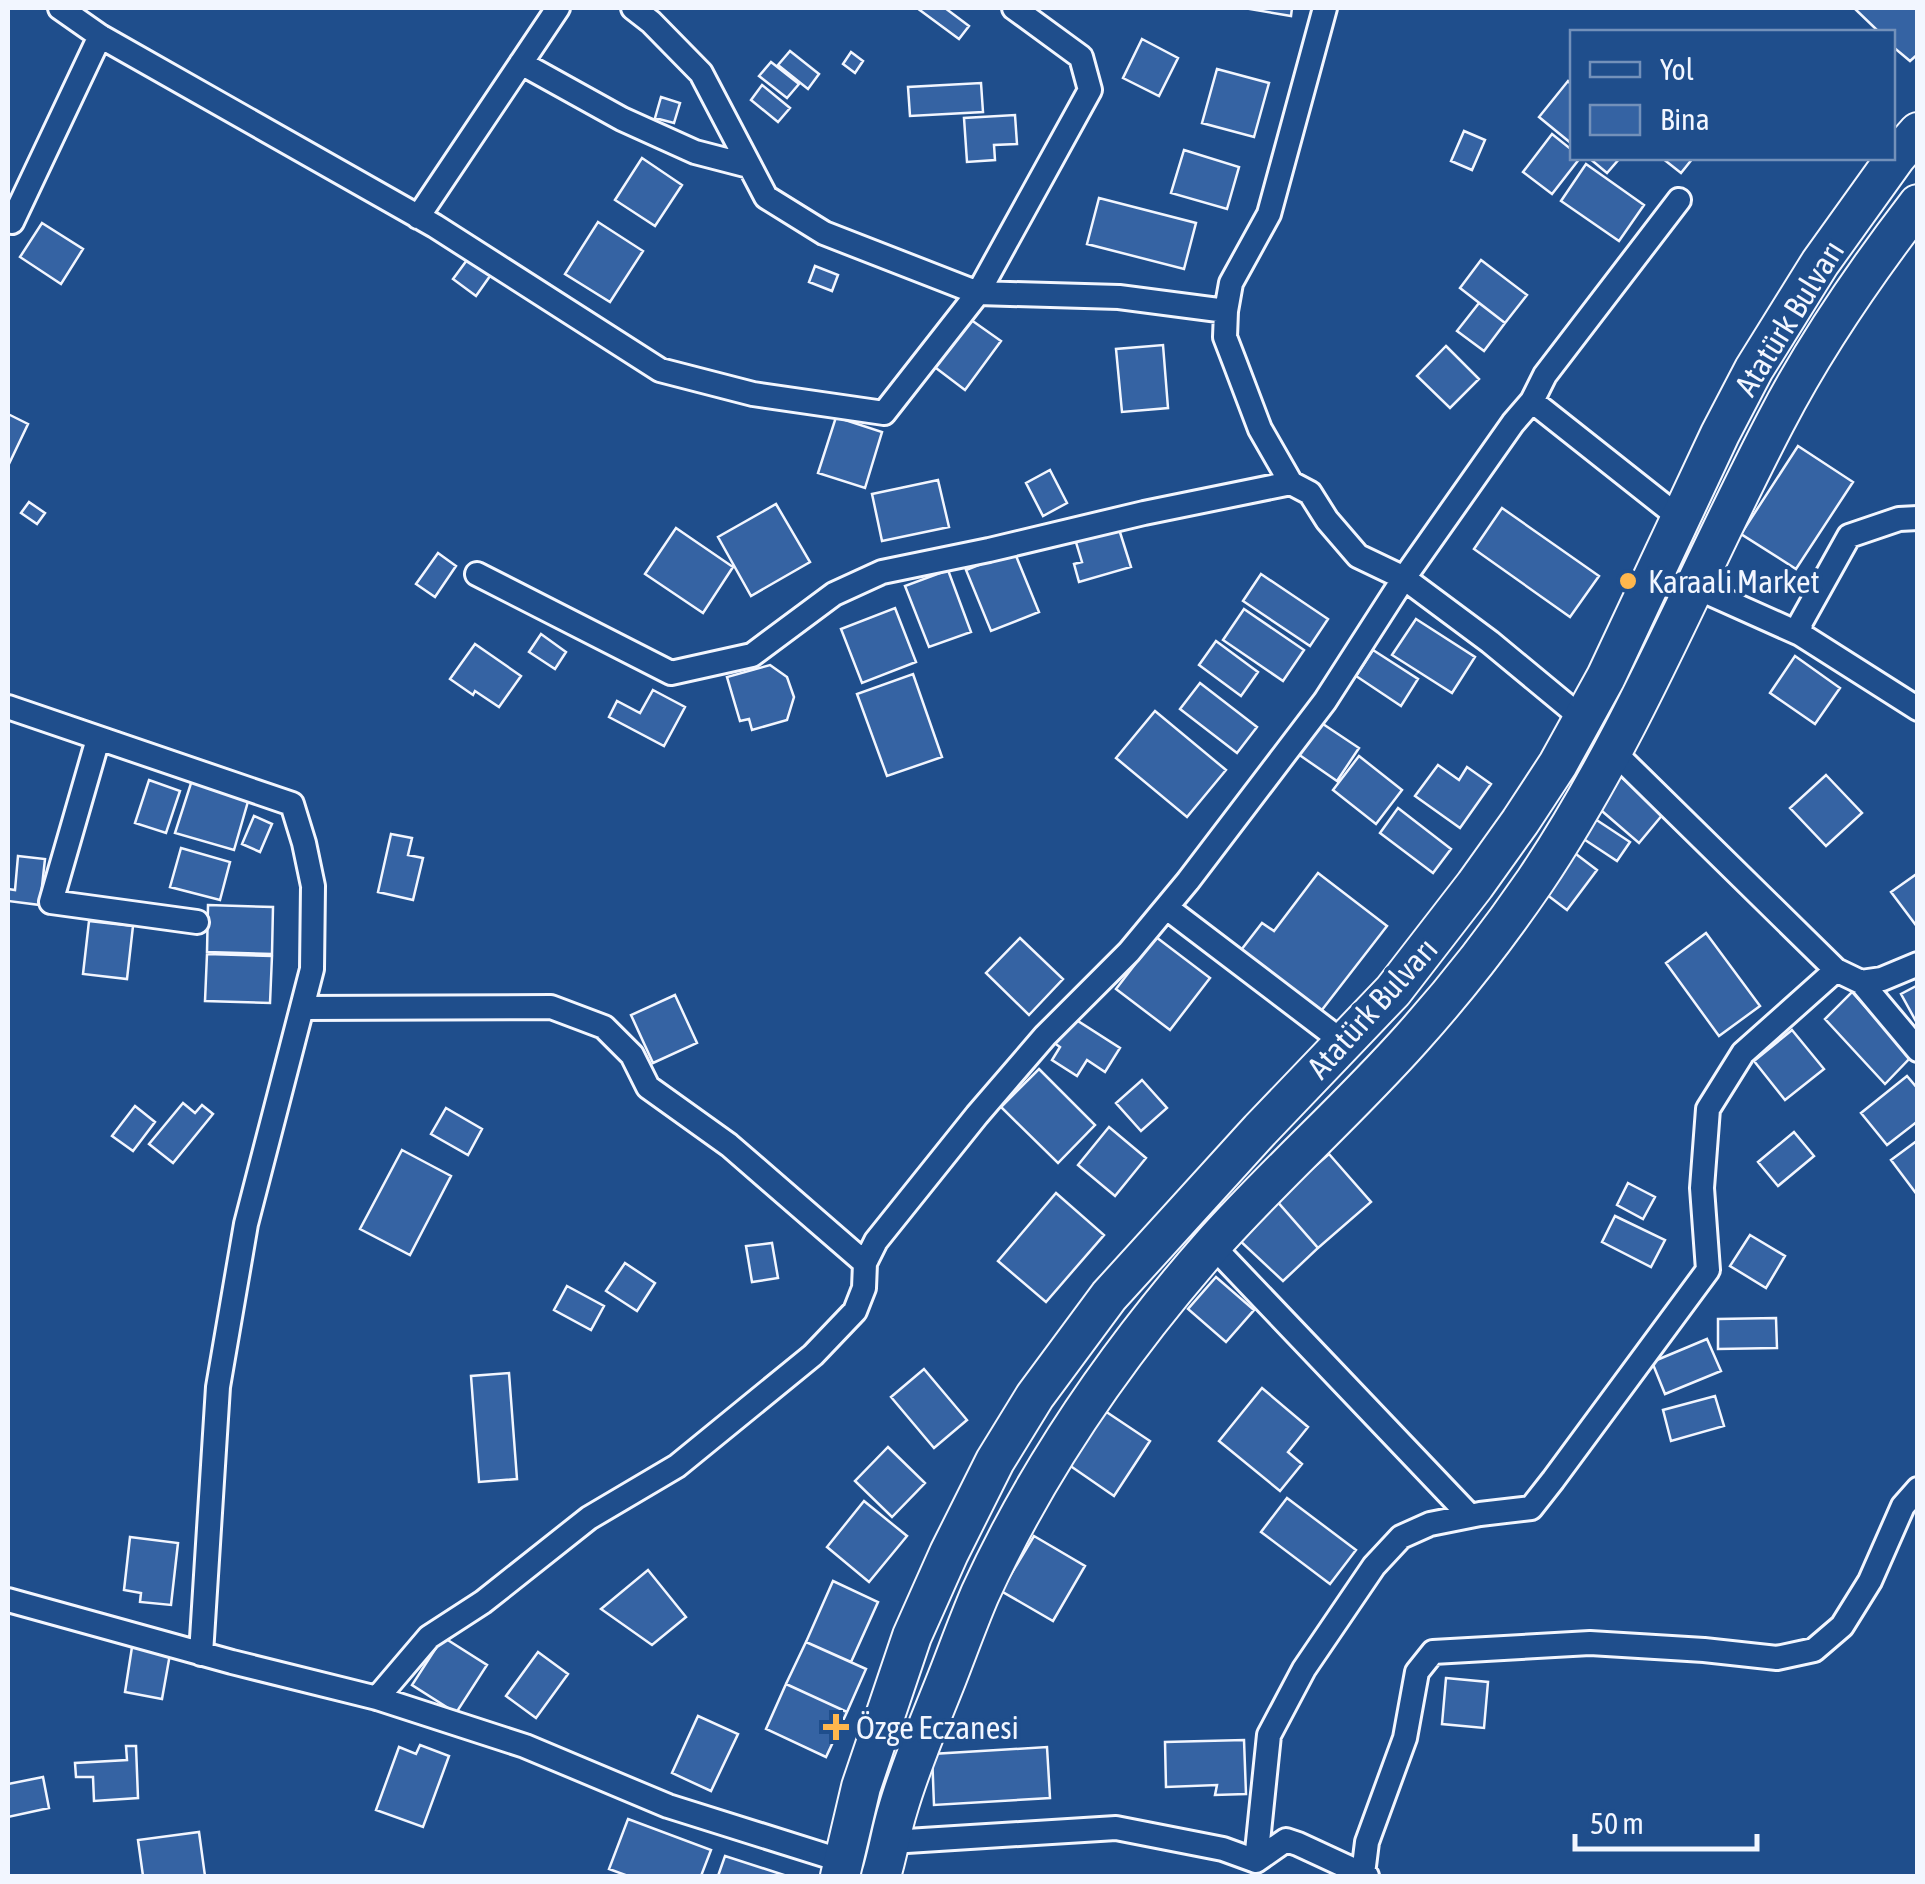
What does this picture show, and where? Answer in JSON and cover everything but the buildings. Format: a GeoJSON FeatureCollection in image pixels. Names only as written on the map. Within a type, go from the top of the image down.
{"type":"FeatureCollection","features":[{"type":"Feature","properties":{"kind":"highway","name":"Atatürk Bulvarı"},"geometry":{"type":"LineString","coordinates":[[841,1869],[861,1788],[912,1636],[995,1461],[1036,1396],[1109,1296],[1393,991],[1454,913],[1558,764],[1606,677],[1754,369],[1788,311],[1918,132]]}},
{"type":"Feature","properties":{"kind":"highway","name":"Atatürk Bulvarı"},"geometry":{"type":"LineString","coordinates":[[886,1859],[897,1812],[920,1746],[979,1596],[1013,1528],[1079,1416],[1212,1245],[1411,1039],[1535,880],[1612,750],[1776,421],[1814,354],[1918,204]]}},
{"type":"Feature","properties":{"kind":"highway"},"geometry":{"type":"LineString","coordinates":[[1583,719],[1612,750]]}},
{"type":"Feature","properties":{"kind":"street"},"geometry":{"type":"LineString","coordinates":[[60,8],[100,36],[418,217],[660,370],[753,394],[884,412],[978,293],[1090,90],[1081,57],[1014,8]]}},
{"type":"Feature","properties":{"kind":"street"},"geometry":{"type":"LineString","coordinates":[[418,217],[558,8]]}},
{"type":"Feature","properties":{"kind":"street"},"geometry":{"type":"LineString","coordinates":[[634,8],[701,73],[766,198],[824,233],[978,293],[1119,297],[1226,311]]}},
{"type":"Feature","properties":{"kind":"street"},"geometry":{"type":"LineString","coordinates":[[1324,8],[1269,214],[1231,284],[1225,336],[1235,364],[1260,429],[1291,483],[1310,492],[1327,520],[1358,556],[1404,578],[1583,719]]}},
{"type":"Feature","properties":{"kind":"street"},"geometry":{"type":"LineString","coordinates":[[12,222],[100,36]]}},
{"type":"Feature","properties":{"kind":"street"},"geometry":{"type":"LineString","coordinates":[[521,64],[622,120],[696,152],[749,166]]}},
{"type":"Feature","properties":{"kind":"street"},"geometry":{"type":"LineString","coordinates":[[377,1698],[429,1637],[483,1602],[589,1518],[677,1466],[813,1356],[854,1311],[864,1288],[865,1263],[876,1241],[1045,1036],[1167,908],[1325,701],[1404,578],[1513,422],[1532,401],[1546,374],[1679,200]]}},
{"type":"Feature","properties":{"kind":"street"},"geometry":{"type":"LineString","coordinates":[[1532,401],[1681,519]]}},
{"type":"Feature","properties":{"kind":"street"},"geometry":{"type":"LineString","coordinates":[[477,574],[670,673],[752,655],[834,594],[882,572],[1291,483]]}},
{"type":"Feature","properties":{"kind":"street"},"geometry":{"type":"LineString","coordinates":[[1800,634],[1801,622],[1849,536],[1900,519],[1918,518]]}},
{"type":"Feature","properties":{"kind":"street"},"geometry":{"type":"LineString","coordinates":[[1695,587],[1800,634],[1918,709]]}},
{"type":"Feature","properties":{"kind":"street"},"geometry":{"type":"LineString","coordinates":[[8,708],[292,804],[304,843],[312,886],[312,970],[246,1224],[218,1387],[201,1654]]}},
{"type":"Feature","properties":{"kind":"street"},"geometry":{"type":"LineString","coordinates":[[98,739],[51,902],[197,922]]}},
{"type":"Feature","properties":{"kind":"street"},"geometry":{"type":"LineString","coordinates":[[1612,750],[1836,970],[1861,982],[1918,1050]]}},
{"type":"Feature","properties":{"kind":"street"},"geometry":{"type":"LineString","coordinates":[[1167,908],[1343,1042]]}},
{"type":"Feature","properties":{"kind":"street"},"geometry":{"type":"LineString","coordinates":[[1861,982],[1882,979],[1918,964]]}},
{"type":"Feature","properties":{"kind":"street"},"geometry":{"type":"LineString","coordinates":[[1256,1862],[1269,1734],[1304,1669],[1374,1566],[1402,1537],[1430,1524],[1531,1508],[1708,1270],[1702,1188],[1708,1109],[1743,1053],[1836,970]]}},
{"type":"Feature","properties":{"kind":"street"},"geometry":{"type":"LineString","coordinates":[[302,1008],[551,1006],[604,1027],[632,1055],[648,1087],[729,1145],[865,1263]]}},
{"type":"Feature","properties":{"kind":"street"},"geometry":{"type":"LineString","coordinates":[[1212,1245],[1470,1516]]}},
{"type":"Feature","properties":{"kind":"street"},"geometry":{"type":"LineString","coordinates":[[1256,1862],[1286,1840],[1365,1875],[1367,1842],[1405,1738],[1416,1672],[1433,1652],[1590,1644],[1777,1658],[1814,1650],[1842,1626],[1870,1581],[1903,1506],[1918,1489]]}},
{"type":"Feature","properties":{"kind":"street"},"geometry":{"type":"LineString","coordinates":[[8,1600],[377,1698],[525,1746],[668,1806],[841,1869]]}},
{"type":"Feature","properties":{"kind":"street"},"geometry":{"type":"LineString","coordinates":[[886,1859],[1116,1828],[1223,1849],[1256,1862]]}},
{"type":"Feature","properties":{"kind":"place","name":"Karaali Market"},"geometry":{"type":"Point","coordinates":[1628,581]}},
{"type":"Feature","properties":{"kind":"place","name":"Özge Eczanesi"},"geometry":{"type":"Point","coordinates":[836,1727]}}]}
